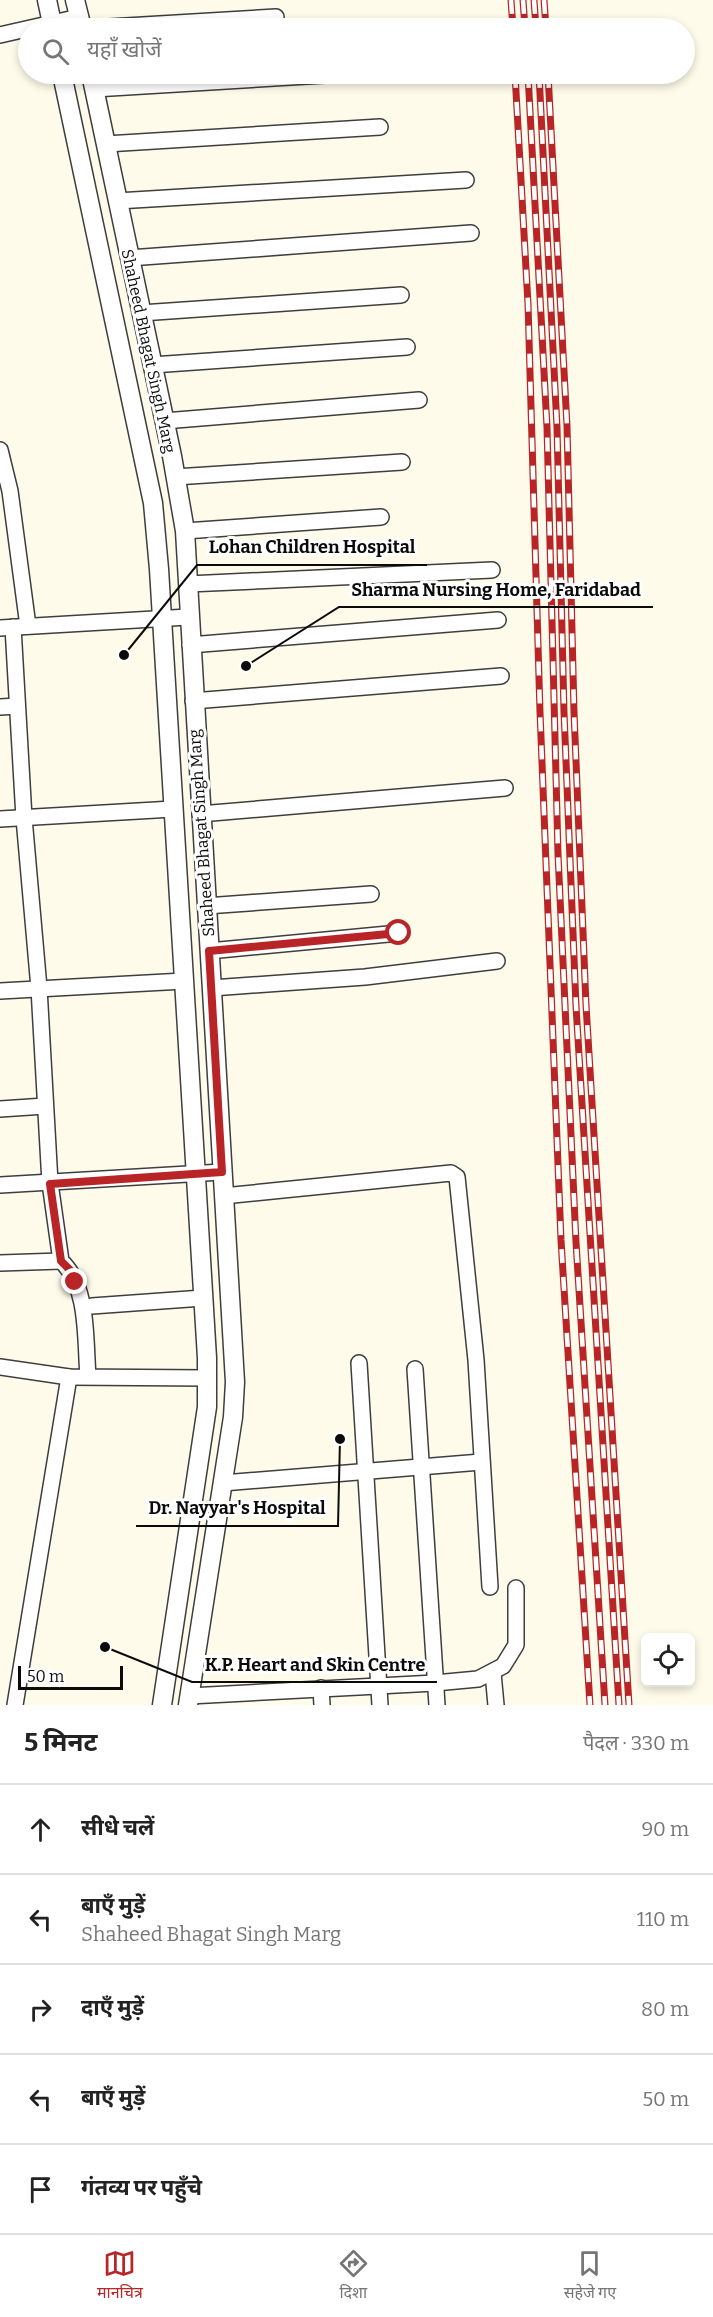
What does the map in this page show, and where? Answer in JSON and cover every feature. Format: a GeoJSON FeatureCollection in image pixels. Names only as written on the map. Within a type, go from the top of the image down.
{"type":"FeatureCollection","features":[{"type":"Feature","properties":{"kind":"street"},"geometry":{"type":"LineString","coordinates":[[47,0],[50,18]]}},
{"type":"Feature","properties":{"kind":"street"},"geometry":{"type":"LineString","coordinates":[[179,18],[276,17]]}},
{"type":"Feature","properties":{"kind":"street"},"geometry":{"type":"LineString","coordinates":[[0,35],[18,32]]}},
{"type":"Feature","properties":{"kind":"street","name":"Shaheed Bhagat Singh Marg"},"geometry":{"type":"LineString","coordinates":[[64,84],[153,503],[184,981],[203,1298],[207,1407],[162,1705]]}},
{"type":"Feature","properties":{"kind":"street","name":"Shaheed Bhagat Singh Marg"},"geometry":{"type":"LineString","coordinates":[[94,84],[185,531],[188,617],[212,988],[235,1382],[233,1417],[188,1700]]}},
{"type":"Feature","properties":{"kind":"street"},"geometry":{"type":"LineString","coordinates":[[106,144],[380,128]]}},
{"type":"Feature","properties":{"kind":"street"},"geometry":{"type":"LineString","coordinates":[[117,201],[466,180]]}},
{"type":"Feature","properties":{"kind":"street"},"geometry":{"type":"LineString","coordinates":[[129,258],[471,233]]}},
{"type":"Feature","properties":{"kind":"street"},"geometry":{"type":"LineString","coordinates":[[141,313],[401,295]]}},
{"type":"Feature","properties":{"kind":"street"},"geometry":{"type":"LineString","coordinates":[[152,365],[407,347]]}},
{"type":"Feature","properties":{"kind":"street"},"geometry":{"type":"LineString","coordinates":[[164,421],[419,400]]}},
{"type":"Feature","properties":{"kind":"street"},"geometry":{"type":"LineString","coordinates":[[0,450],[14,627],[24,818],[39,988],[50,1184],[61,1261],[70,1270],[81,1306],[88,1376]]}},
{"type":"Feature","properties":{"kind":"street"},"geometry":{"type":"LineString","coordinates":[[175,477],[402,462]]}},
{"type":"Feature","properties":{"kind":"street"},"geometry":{"type":"LineString","coordinates":[[185,531],[381,518]]}},
{"type":"Feature","properties":{"kind":"street"},"geometry":{"type":"LineString","coordinates":[[188,584],[492,570]]}},
{"type":"Feature","properties":{"kind":"street"},"geometry":{"type":"LineString","coordinates":[[14,627],[188,617]]}},
{"type":"Feature","properties":{"kind":"street"},"geometry":{"type":"LineString","coordinates":[[190,645],[498,620]]}},
{"type":"Feature","properties":{"kind":"street"},"geometry":{"type":"LineString","coordinates":[[193,701],[501,676]]}},
{"type":"Feature","properties":{"kind":"street"},"geometry":{"type":"LineString","coordinates":[[0,706],[17,706]]}},
{"type":"Feature","properties":{"kind":"street"},"geometry":{"type":"LineString","coordinates":[[200,814],[505,788]]}},
{"type":"Feature","properties":{"kind":"street"},"geometry":{"type":"LineString","coordinates":[[0,819],[173,809]]}},
{"type":"Feature","properties":{"kind":"street"},"geometry":{"type":"LineString","coordinates":[[206,906],[371,894]]}},
{"type":"Feature","properties":{"kind":"street"},"geometry":{"type":"LineString","coordinates":[[209,951],[399,933]]}},
{"type":"Feature","properties":{"kind":"street"},"geometry":{"type":"LineString","coordinates":[[212,988],[365,977],[497,961]]}},
{"type":"Feature","properties":{"kind":"street"},"geometry":{"type":"LineString","coordinates":[[0,991],[184,981]]}},
{"type":"Feature","properties":{"kind":"street"},"geometry":{"type":"LineString","coordinates":[[0,1109],[45,1106]]}},
{"type":"Feature","properties":{"kind":"street"},"geometry":{"type":"LineString","coordinates":[[0,1185],[50,1184],[222,1172]]}},
{"type":"Feature","properties":{"kind":"street"},"geometry":{"type":"LineString","coordinates":[[223,1196],[454,1174],[476,1360],[490,1587]]}},
{"type":"Feature","properties":{"kind":"street"},"geometry":{"type":"LineString","coordinates":[[0,1263],[61,1261]]}},
{"type":"Feature","properties":{"kind":"street"},"geometry":{"type":"LineString","coordinates":[[92,1306],[203,1298]]}},
{"type":"Feature","properties":{"kind":"street"},"geometry":{"type":"LineString","coordinates":[[359,1363],[380,1705]]}},
{"type":"Feature","properties":{"kind":"street"},"geometry":{"type":"LineString","coordinates":[[0,1367],[69,1377],[207,1378]]}},
{"type":"Feature","properties":{"kind":"street"},"geometry":{"type":"LineString","coordinates":[[415,1370],[437,1705]]}},
{"type":"Feature","properties":{"kind":"street"},"geometry":{"type":"LineString","coordinates":[[15,1705],[69,1377]]}},
{"type":"Feature","properties":{"kind":"street"},"geometry":{"type":"LineString","coordinates":[[223,1483],[481,1462]]}},
{"type":"Feature","properties":{"kind":"street"},"geometry":{"type":"LineString","coordinates":[[188,1700],[321,1688],[464,1681],[493,1673],[503,1666],[516,1645],[516,1588]]}},
{"type":"Feature","properties":{"kind":"street"},"geometry":{"type":"LineString","coordinates":[[493,1673],[496,1705]]}},
{"type":"Feature","properties":{"kind":"street"},"geometry":{"type":"LineString","coordinates":[[321,1688],[322,1705]]}},
{"type":"Feature","properties":{"kind":"railway"},"geometry":{"type":"LineString","coordinates":[[511,0],[512,18]]}},
{"type":"Feature","properties":{"kind":"railway"},"geometry":{"type":"LineString","coordinates":[[523,0],[524,18]]}},
{"type":"Feature","properties":{"kind":"railway"},"geometry":{"type":"LineString","coordinates":[[534,0],[535,18]]}},
{"type":"Feature","properties":{"kind":"railway"},"geometry":{"type":"LineString","coordinates":[[544,0],[545,18]]}},
{"type":"Feature","properties":{"kind":"railway"},"geometry":{"type":"LineString","coordinates":[[516,84],[528,304],[540,712],[561,1240],[590,1705]]}},
{"type":"Feature","properties":{"kind":"railway"},"geometry":{"type":"LineString","coordinates":[[529,84],[547,427],[558,854],[576,1242],[605,1705]]}},
{"type":"Feature","properties":{"kind":"railway"},"geometry":{"type":"LineString","coordinates":[[540,84],[557,427],[564,712],[576,1006],[619,1705]]}},
{"type":"Feature","properties":{"kind":"railway"},"geometry":{"type":"LineString","coordinates":[[549,84],[567,426],[574,712],[586,1005],[629,1705]]}},
{"type":"Feature","properties":{"kind":"place","name":"Lohan Children Hospital"},"geometry":{"type":"Point","coordinates":[124,655]}},
{"type":"Feature","properties":{"kind":"place","name":"Sharma Nursing Home, Faridabad"},"geometry":{"type":"Point","coordinates":[246,666]}},
{"type":"Feature","properties":{"kind":"place","name":"Dr. Nayyar's Hospital"},"geometry":{"type":"Point","coordinates":[340,1439]}},
{"type":"Feature","properties":{"kind":"place","name":"K.P. Heart and Skin Centre"},"geometry":{"type":"Point","coordinates":[105,1647]}},
{"type":"Feature","properties":{"kind":"route"},"geometry":{"type":"LineString","coordinates":[[75,1282],[70,1270],[61,1261],[50,1184],[222,1172],[209,951],[399,933]]}}]}
